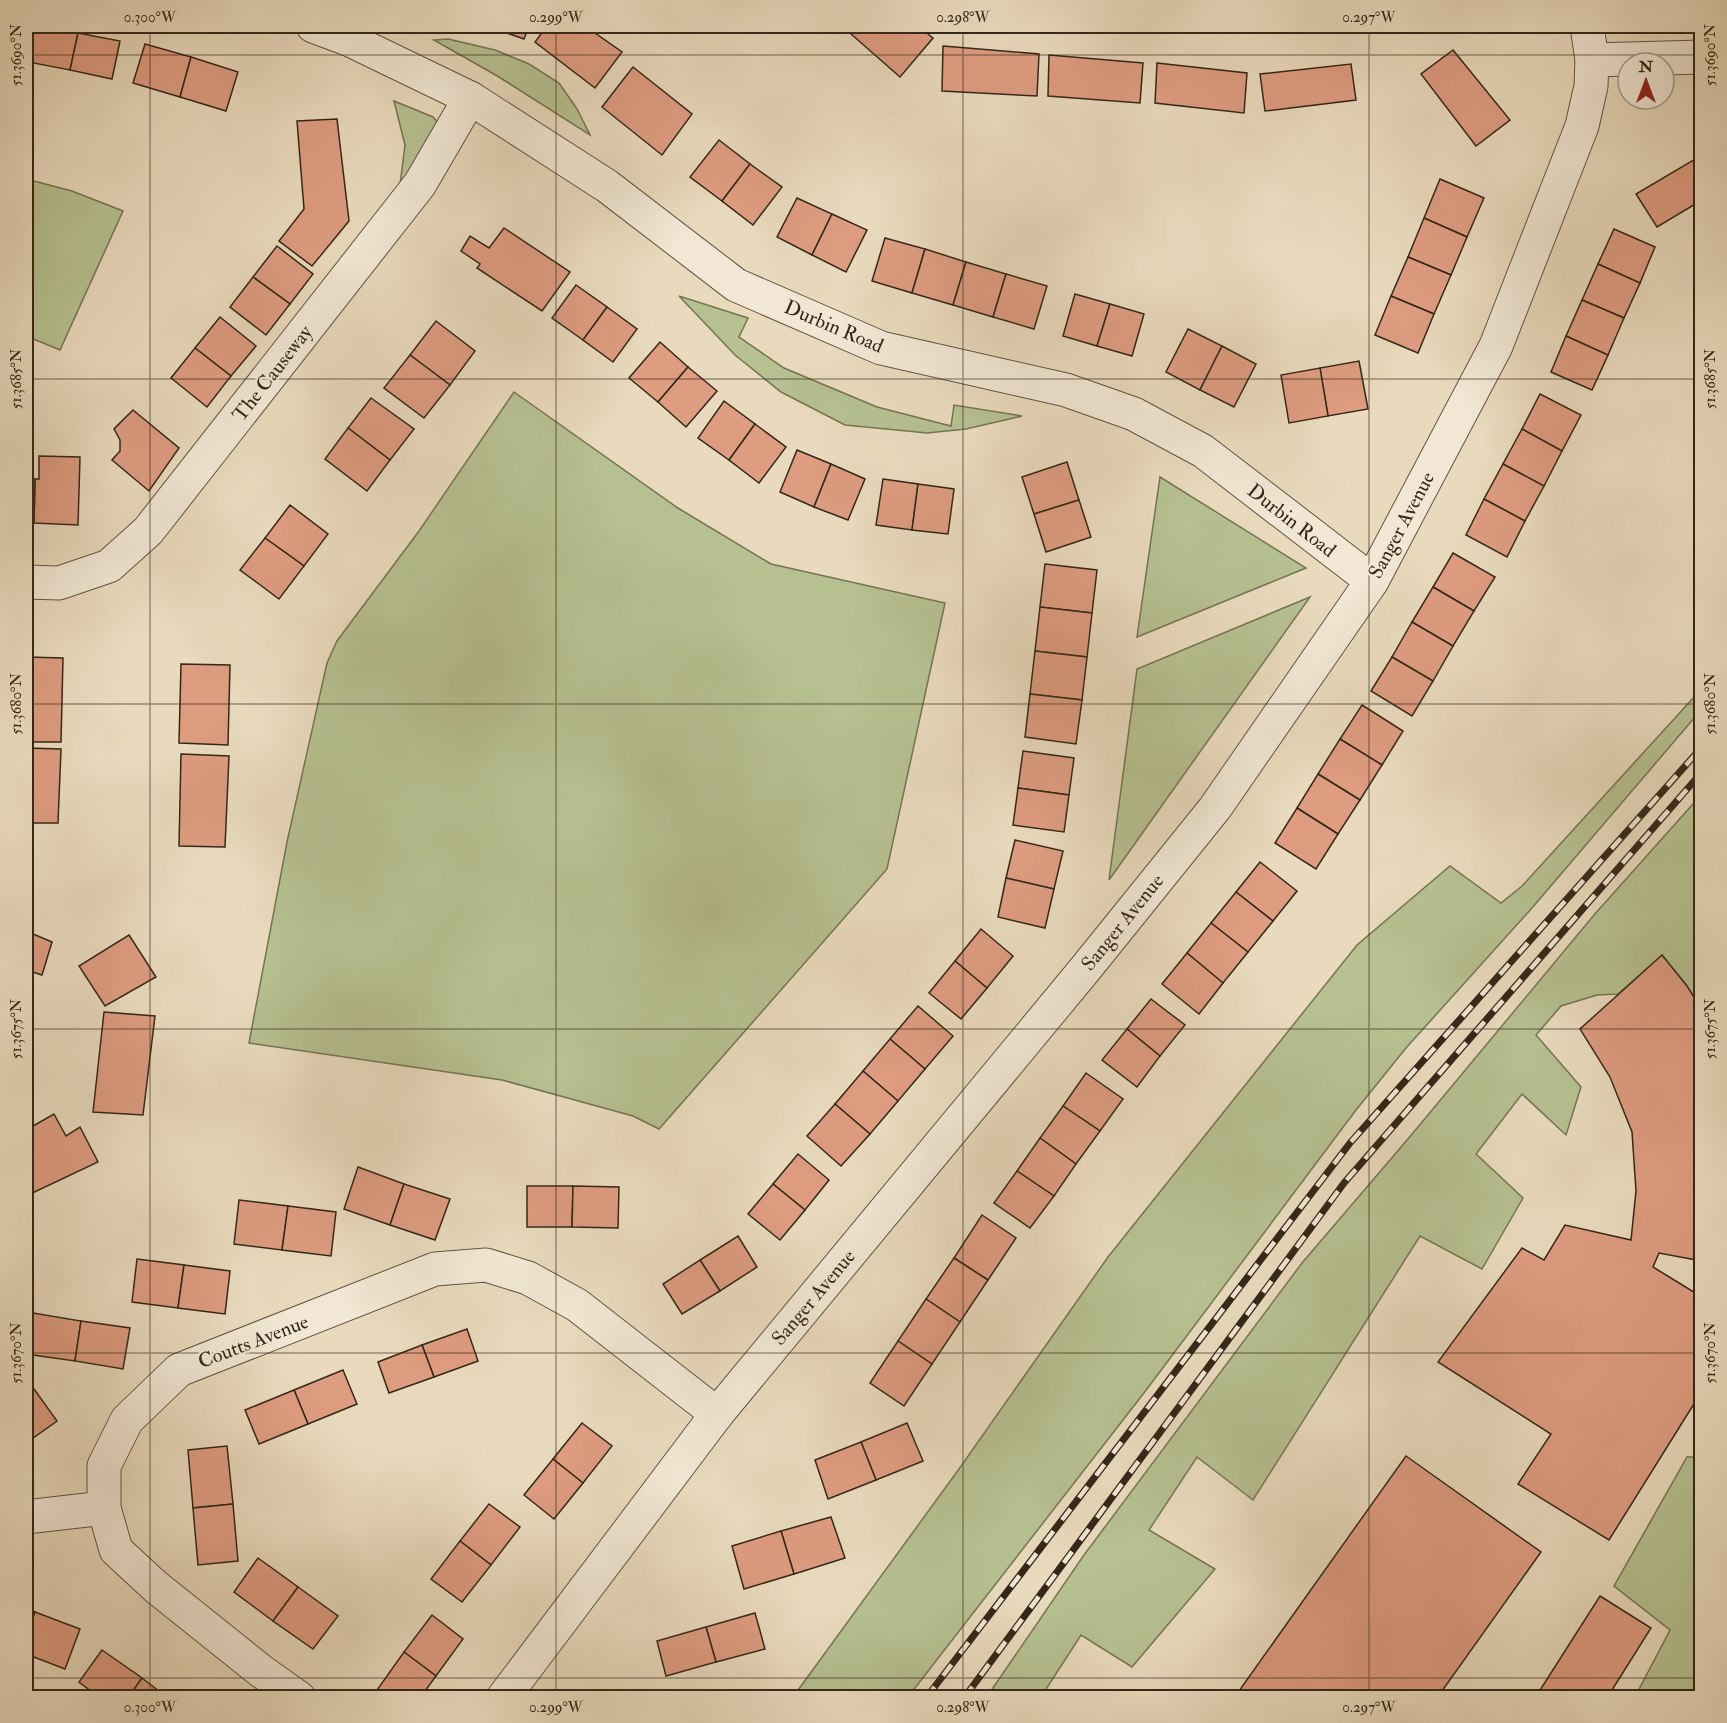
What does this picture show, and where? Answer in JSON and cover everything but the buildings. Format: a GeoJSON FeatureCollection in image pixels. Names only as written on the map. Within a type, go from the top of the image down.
{"type":"FeatureCollection","features":[{"type":"Feature","properties":{"kind":"street","name":"Durbin Road"},"geometry":{"type":"LineString","coordinates":[[313,26],[348,39],[470,98],[607,186],[736,285],[881,348],[1066,390],[1134,414],[1203,451],[1372,581]]}},
{"type":"Feature","properties":{"kind":"street","name":"Sanger Avenue"},"geometry":{"type":"LineString","coordinates":[[503,1698],[717,1414],[1215,808],[1372,581],[1496,346],[1582,126],[1591,86],[1592,60],[1587,26]]}},
{"type":"Feature","properties":{"kind":"street"},"geometry":{"type":"LineString","coordinates":[[1592,60],[1701,57]]}},
{"type":"Feature","properties":{"kind":"street","name":"The Causeway"},"geometry":{"type":"LineString","coordinates":[[26,582],[59,583],[109,566],[148,531],[420,184],[470,98]]}},
{"type":"Feature","properties":{"kind":"street","name":"Coutts Avenue"},"geometry":{"type":"LineString","coordinates":[[299,1698],[261,1671],[165,1594],[116,1551],[104,1508],[104,1466],[127,1420],[179,1370],[435,1269],[486,1266],[528,1278],[577,1305],[717,1414]]}},
{"type":"Feature","properties":{"kind":"street"},"geometry":{"type":"LineString","coordinates":[[26,1517],[104,1508]]}},
{"type":"Feature","properties":{"kind":"green space"},"geometry":{"type":"Polygon","coordinates":[[[448,39],[495,50],[529,64],[559,83],[577,109],[590,135],[499,77],[434,40],[448,39]]]}},
{"type":"Feature","properties":{"kind":"green space"},"geometry":{"type":"Polygon","coordinates":[[[394,101],[433,117],[440,125],[399,193],[405,145],[394,101]]]}},
{"type":"Feature","properties":{"kind":"green space"},"geometry":{"type":"Polygon","coordinates":[[[26,179],[72,191],[123,211],[60,350],[26,336],[26,179]]]}},
{"type":"Feature","properties":{"kind":"green space"},"geometry":{"type":"Polygon","coordinates":[[[679,296],[748,318],[739,337],[784,368],[877,407],[951,426],[954,405],[1022,416],[966,429],[927,433],[845,425],[781,392],[735,355],[679,296]]]}},
{"type":"Feature","properties":{"kind":"green space"},"geometry":{"type":"Polygon","coordinates":[[[514,392],[678,508],[771,564],[945,603],[887,869],[659,1129],[633,1116],[502,1080],[249,1043],[287,842],[327,663],[337,641],[419,531],[514,392]]]}},
{"type":"Feature","properties":{"kind":"green space"},"geometry":{"type":"Polygon","coordinates":[[[1160,477],[1306,568],[1137,637],[1160,477]]]}},
{"type":"Feature","properties":{"kind":"green space"},"geometry":{"type":"Polygon","coordinates":[[[1310,597],[1109,880],[1137,669],[1310,597]]]}},
{"type":"Feature","properties":{"kind":"green space"},"geometry":{"type":"Polygon","coordinates":[[[1701,687],[1701,710],[1532,908],[1406,1048],[1356,1110],[1147,1389],[908,1697],[793,1697],[959,1469],[1108,1257],[1357,945],[1450,866],[1501,903],[1522,886],[1701,687]]]}},
{"type":"Feature","properties":{"kind":"green space"},"geometry":{"type":"Polygon","coordinates":[[[1701,795],[1701,1010],[1687,986],[1662,955],[1618,994],[1597,995],[1561,1006],[1536,1035],[1581,1087],[1566,1135],[1522,1094],[1476,1154],[1523,1198],[1482,1269],[1420,1236],[1253,1500],[1197,1457],[1149,1530],[1215,1569],[1132,1667],[1081,1635],[1041,1697],[986,1698],[1084,1555],[1302,1263],[1594,915],[1701,795]]]}},
{"type":"Feature","properties":{"kind":"green space"},"geometry":{"type":"Polygon","coordinates":[[[1687,1457],[1701,1457],[1701,1697],[1635,1697],[1670,1630],[1614,1586],[1687,1457]]]}},
{"type":"Feature","properties":{"kind":"railway"},"geometry":{"type":"LineString","coordinates":[[926,1698],[1350,1143],[1702,747]]}},
{"type":"Feature","properties":{"kind":"railway"},"geometry":{"type":"LineString","coordinates":[[964,1698],[1344,1183],[1702,772]]}}]}
